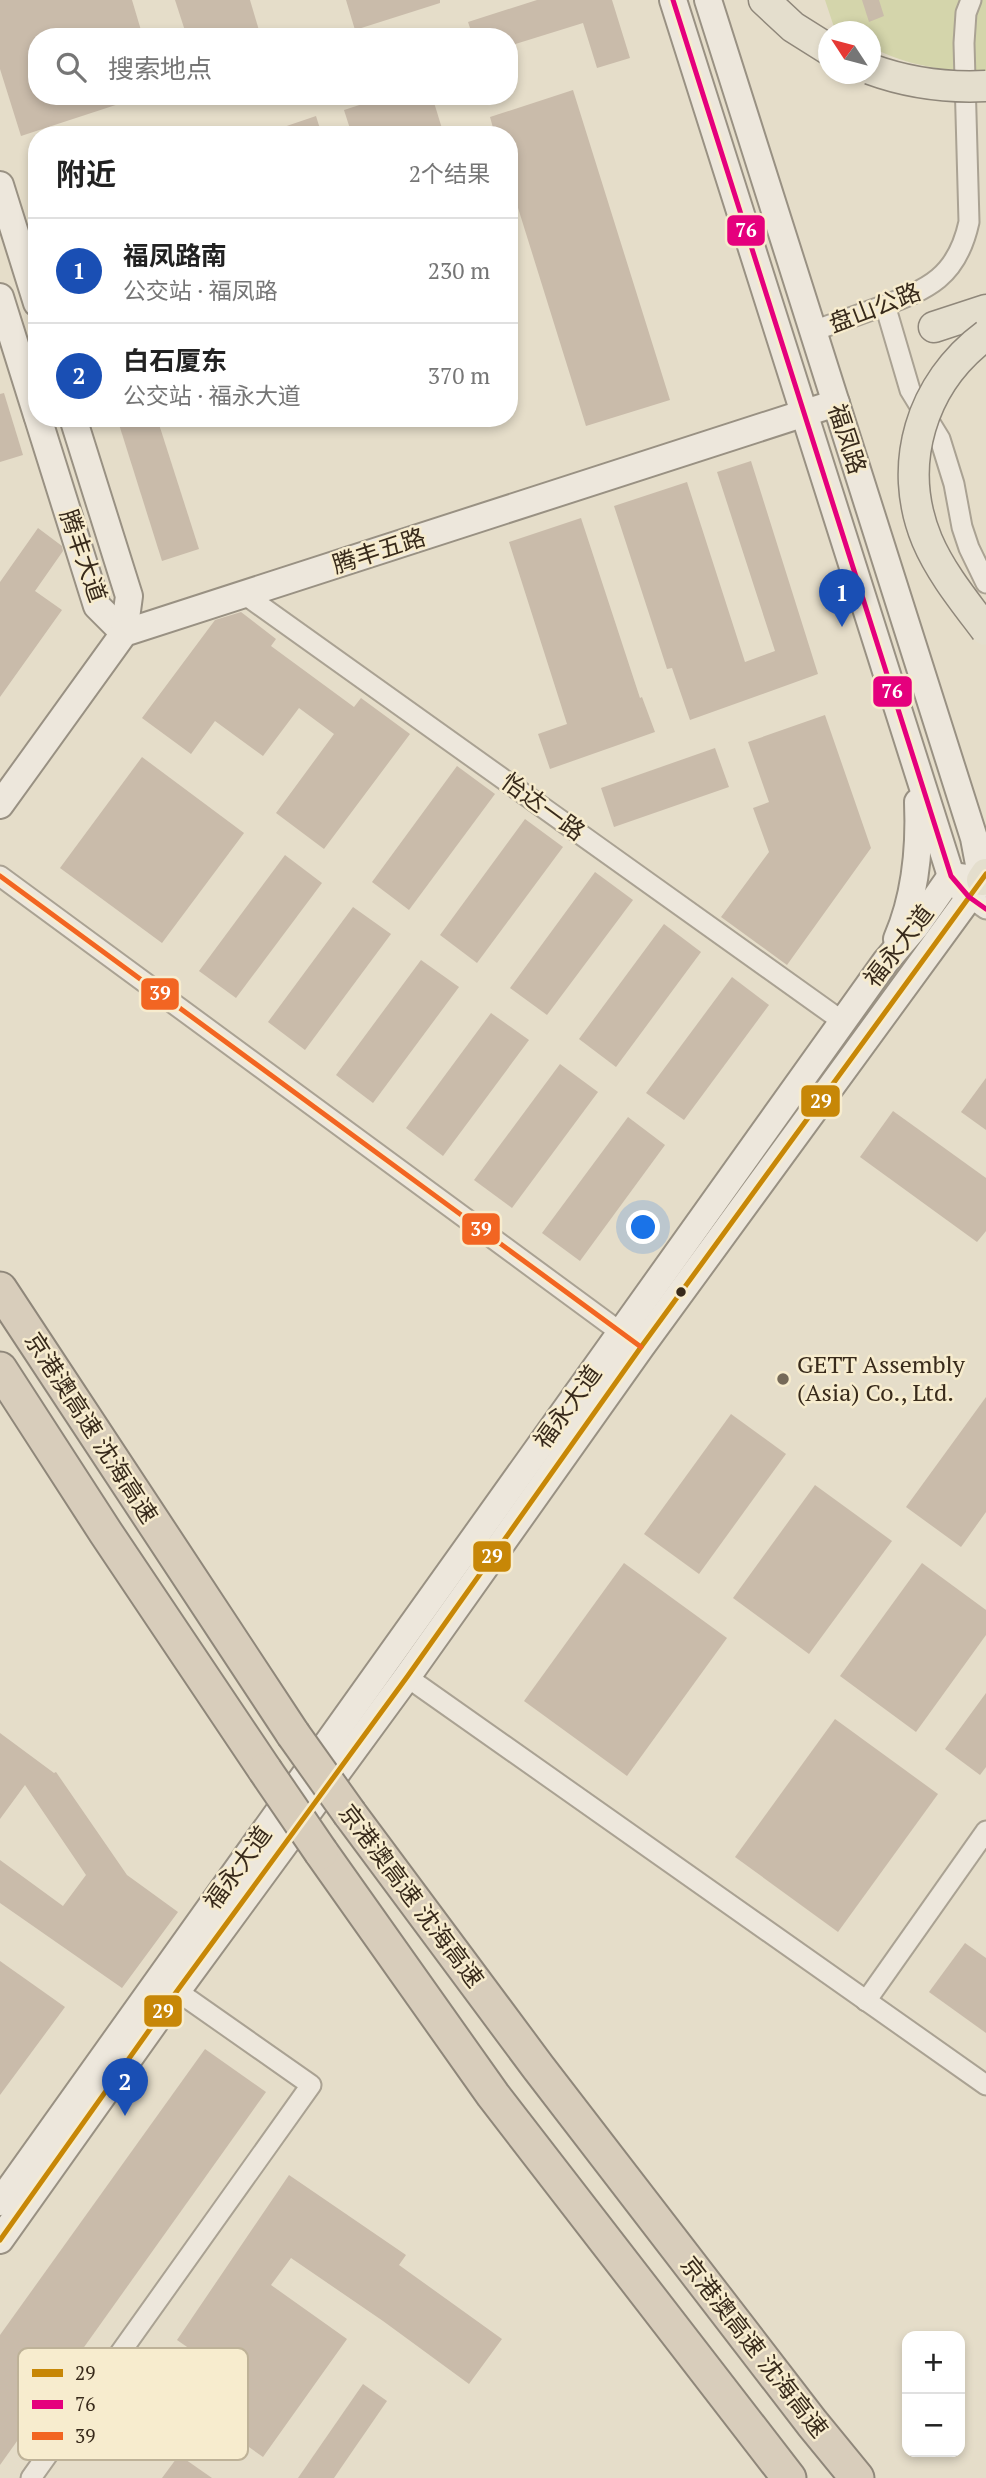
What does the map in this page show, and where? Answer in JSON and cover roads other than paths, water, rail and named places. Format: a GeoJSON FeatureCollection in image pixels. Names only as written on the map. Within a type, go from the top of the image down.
{"type":"FeatureCollection","features":[{"type":"Feature","properties":{"kind":"highway","name":"京港澳高速 沈海高速"},"geometry":{"type":"LineString","coordinates":[[0,1289],[293,1734],[350,1814],[538,2067],[857,2478]]}},
{"type":"Feature","properties":{"kind":"highway","name":"京港澳高速 沈海高速"},"geometry":{"type":"LineString","coordinates":[[0,1368],[106,1534],[265,1770],[493,2095],[789,2478]]}},
{"type":"Feature","properties":{"kind":"main road","name":"福凤路"},"geometry":{"type":"LineString","coordinates":[[673,0],[951,876]]}},
{"type":"Feature","properties":{"kind":"main road","name":"福凤路"},"geometry":{"type":"LineString","coordinates":[[708,0],[974,838],[982,889]]}},
{"type":"Feature","properties":{"kind":"main road"},"geometry":{"type":"LineString","coordinates":[[764,0],[793,27],[818,43]]}},
{"type":"Feature","properties":{"kind":"main road"},"geometry":{"type":"LineString","coordinates":[[881,72],[917,83],[986,86]]}},
{"type":"Feature","properties":{"kind":"main road"},"geometry":{"type":"LineString","coordinates":[[0,185],[28,274]]}},
{"type":"Feature","properties":{"kind":"main road","name":"腾丰大道"},"geometry":{"type":"LineString","coordinates":[[0,297],[28,387]]}},
{"type":"Feature","properties":{"kind":"main road"},"geometry":{"type":"LineString","coordinates":[[934,327],[986,310]]}},
{"type":"Feature","properties":{"kind":"main road"},"geometry":{"type":"LineString","coordinates":[[986,334],[953,366],[929,402],[915,442],[913,482],[927,541],[948,579],[986,630]]}},
{"type":"Feature","properties":{"kind":"main road","name":"腾丰五路"},"geometry":{"type":"LineString","coordinates":[[124,633],[836,403]]}},
{"type":"Feature","properties":{"kind":"main road","name":"腾丰大道"},"geometry":{"type":"LineString","coordinates":[[40,427],[97,606],[124,633]]}},
{"type":"Feature","properties":{"kind":"main road","name":"腾丰大道"},"geometry":{"type":"LineString","coordinates":[[76,427],[129,596],[124,633]]}},
{"type":"Feature","properties":{"kind":"main road"},"geometry":{"type":"LineString","coordinates":[[0,805],[124,633]]}},
{"type":"Feature","properties":{"kind":"main road"},"geometry":{"type":"LineString","coordinates":[[886,961],[905,916],[918,859],[916,769]]}},
{"type":"Feature","properties":{"kind":"main road"},"geometry":{"type":"LineString","coordinates":[[951,876],[982,889]]}},
{"type":"Feature","properties":{"kind":"main road","name":"福永大道"},"geometry":{"type":"LineString","coordinates":[[0,2240],[177,1990],[407,1677],[842,1021],[951,876]]}},
{"type":"Feature","properties":{"kind":"main road","name":"福永大道"},"geometry":{"type":"LineString","coordinates":[[0,2202],[631,1340],[982,889]]}},
{"type":"Feature","properties":{"kind":"street","name":"盘山公路"},"geometry":{"type":"LineString","coordinates":[[813,331],[918,294],[939,279],[956,258],[969,222],[964,43],[966,13],[971,0]]}},
{"type":"Feature","properties":{"kind":"street"},"geometry":{"type":"LineString","coordinates":[[885,305],[910,390],[940,439],[954,484],[962,527],[986,583]]}},
{"type":"Feature","properties":{"kind":"street","name":"怡达一路"},"geometry":{"type":"LineString","coordinates":[[244,594],[842,1021]]}},
{"type":"Feature","properties":{"kind":"street"},"geometry":{"type":"LineString","coordinates":[[0,876],[631,1340]]}},
{"type":"Feature","properties":{"kind":"street"},"geometry":{"type":"LineString","coordinates":[[407,1677],[986,2085]]}},
{"type":"Feature","properties":{"kind":"street"},"geometry":{"type":"LineString","coordinates":[[866,2001],[986,1831]]}},
{"type":"Feature","properties":{"kind":"street"},"geometry":{"type":"LineString","coordinates":[[124,2348],[311,2085],[177,1990]]}},
{"type":"Feature","properties":{"kind":"street"},"geometry":{"type":"LineString","coordinates":[[31,2478],[44,2460]]}},
{"type":"Feature","properties":{"kind":"place","name":"福凤路南"},"geometry":{"type":"Point","coordinates":[842,627]}},
{"type":"Feature","properties":{"kind":"place","name":"GETT Assembly (Asia) Co., Ltd."},"geometry":{"type":"Point","coordinates":[783,1379]}},
{"type":"Feature","properties":{"kind":"place","name":"白石厦东"},"geometry":{"type":"Point","coordinates":[125,2116]}}]}
